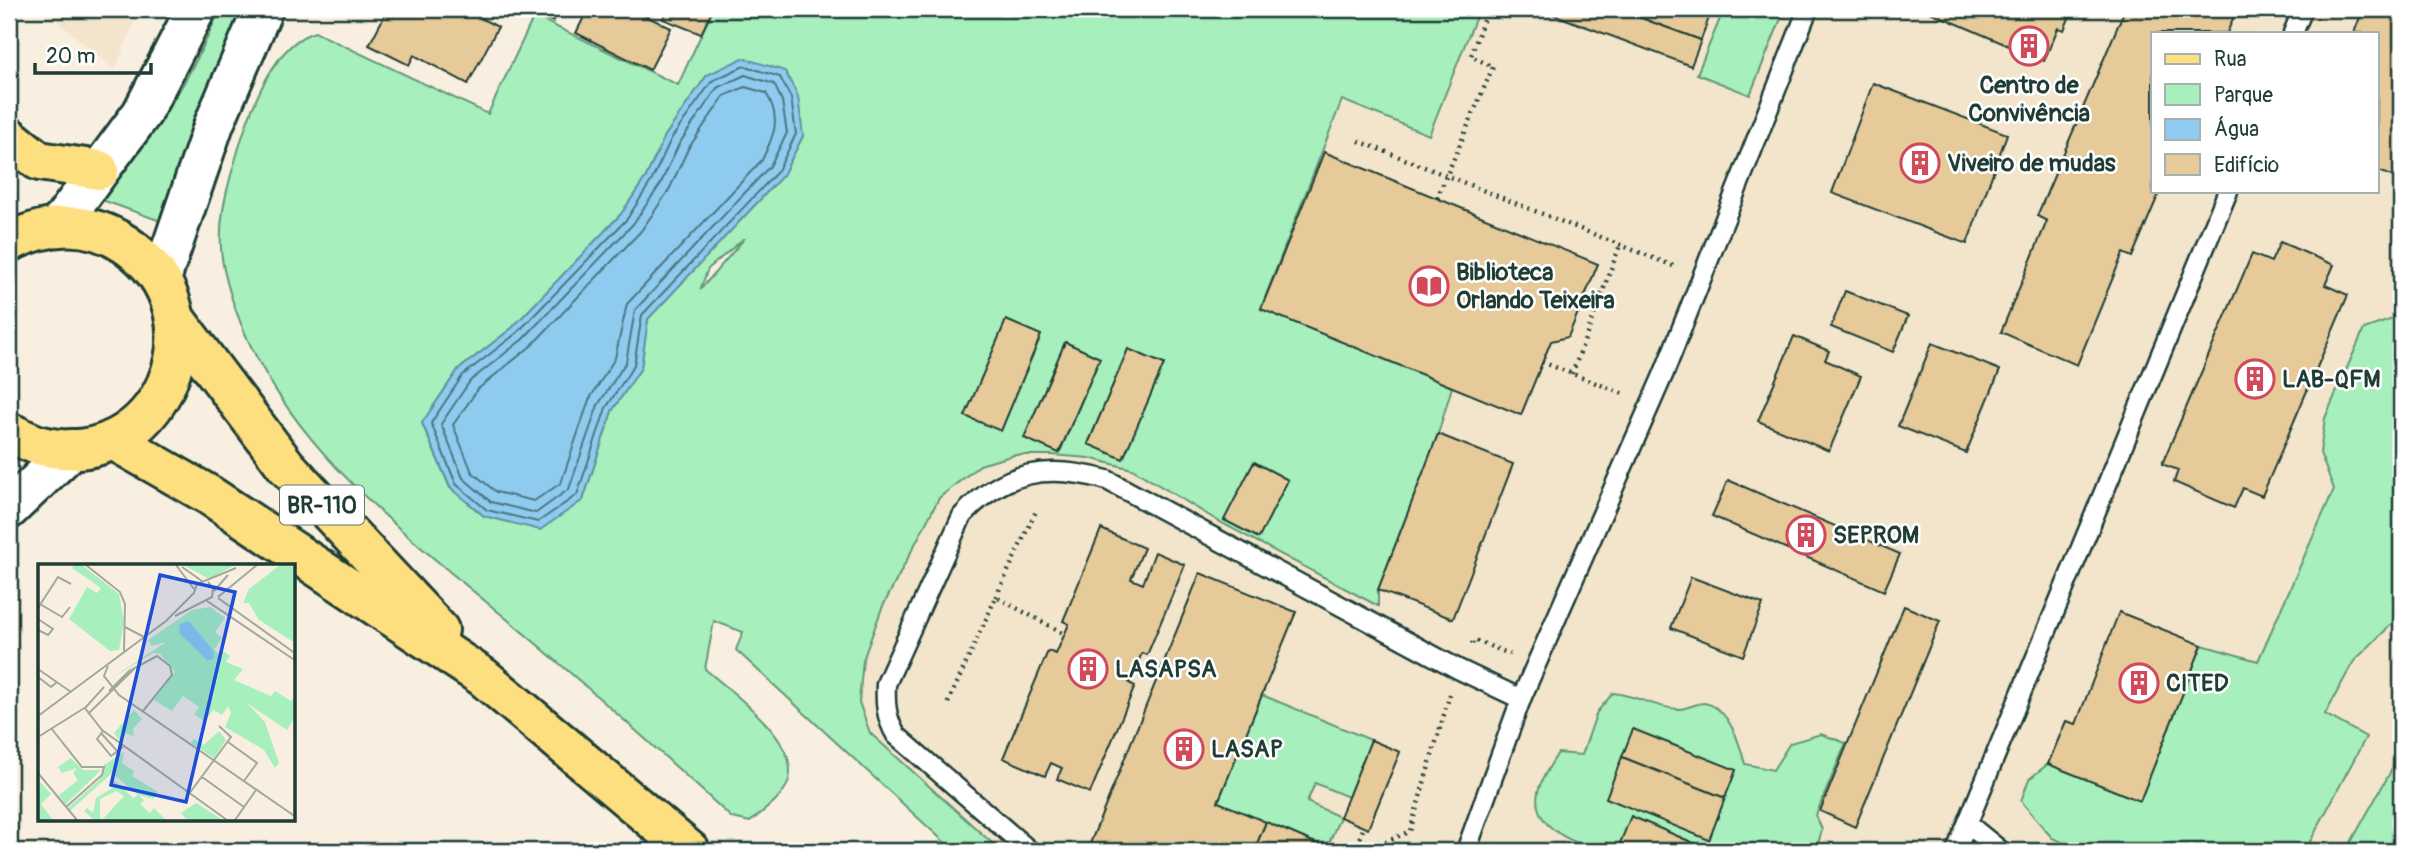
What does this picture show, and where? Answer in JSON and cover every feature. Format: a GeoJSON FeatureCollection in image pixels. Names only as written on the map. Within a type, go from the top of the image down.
{"type":"FeatureCollection","features":[{"type":"Feature","properties":{"kind":"main road"},"geometry":{"type":"LineString","coordinates":[[9,137],[39,161],[99,170]]}},
{"type":"Feature","properties":{"kind":"main road","name":"BR-110"},"geometry":{"type":"LineString","coordinates":[[29,228],[80,226],[112,235],[140,254],[161,279],[176,320],[286,466],[483,677]]}},
{"type":"Feature","properties":{"kind":"main road"},"geometry":{"type":"LineString","coordinates":[[9,432],[38,445],[72,449],[113,440],[151,409],[165,390],[174,368],[176,320]]}},
{"type":"Feature","properties":{"kind":"main road","name":"BR-110"},"geometry":{"type":"LineString","coordinates":[[113,440],[209,495],[483,677],[690,851]]}},
{"type":"Feature","properties":{"kind":"street"},"geometry":{"type":"LineString","coordinates":[[29,228],[99,170],[142,113],[196,9]]}},
{"type":"Feature","properties":{"kind":"street"},"geometry":{"type":"LineString","coordinates":[[161,279],[214,124],[264,9]]}},
{"type":"Feature","properties":{"kind":"street"},"geometry":{"type":"LineString","coordinates":[[9,509],[72,449]]}},
{"type":"Feature","properties":{"kind":"lane"},"geometry":{"type":"LineString","coordinates":[[1466,851],[1521,699],[1664,373],[1808,9]]}},
{"type":"Feature","properties":{"kind":"lane"},"geometry":{"type":"LineString","coordinates":[[2293,32],[2303,9]]}},
{"type":"Feature","properties":{"kind":"lane"},"geometry":{"type":"LineString","coordinates":[[1956,851],[1969,825],[2228,192]]}},
{"type":"Feature","properties":{"kind":"lane"},"geometry":{"type":"LineString","coordinates":[[1030,851],[896,735],[889,723],[886,702],[886,684],[962,516],[978,499],[1008,479],[1053,471],[1078,472],[1107,480],[1458,669],[1521,699]]}},
{"type":"Feature","properties":{"kind":"lane"},"geometry":{"type":"LineString","coordinates":[[1969,825],[2001,851]]}},
{"type":"Feature","properties":{"kind":"path"},"geometry":{"type":"LineString","coordinates":[[1437,198],[1493,67],[1471,56],[1488,9]]}},
{"type":"Feature","properties":{"kind":"path"},"geometry":{"type":"LineString","coordinates":[[1359,141],[1677,267]]}},
{"type":"Feature","properties":{"kind":"path"},"geometry":{"type":"LineString","coordinates":[[1572,374],[1620,245]]}},
{"type":"Feature","properties":{"kind":"path"},"geometry":{"type":"LineString","coordinates":[[1542,362],[1625,394]]}},
{"type":"Feature","properties":{"kind":"path"},"geometry":{"type":"LineString","coordinates":[[948,703],[1037,509]]}},
{"type":"Feature","properties":{"kind":"path"},"geometry":{"type":"LineString","coordinates":[[996,597],[1065,634]]}},
{"type":"Feature","properties":{"kind":"path"},"geometry":{"type":"LineString","coordinates":[[1366,851],[1410,831],[1458,669]]}},
{"type":"Feature","properties":{"kind":"path"},"geometry":{"type":"LineString","coordinates":[[1354,851],[1364,827]]}},
{"type":"Feature","properties":{"kind":"shaded area"},"geometry":{"type":"Polygon","coordinates":[[[43,9],[139,9],[115,70],[43,9]]]}},
{"type":"Feature","properties":{"kind":"shaded area"},"geometry":{"type":"Polygon","coordinates":[[[995,9],[2401,9],[2401,851],[954,851],[736,650],[995,9]]]}},
{"type":"Feature","properties":{"kind":"green space"},"geometry":{"type":"Polygon","coordinates":[[[220,9],[245,9],[166,223],[102,200],[168,109],[208,37],[220,9]]]}},
{"type":"Feature","properties":{"kind":"green space"},"geometry":{"type":"Polygon","coordinates":[[[713,9],[1479,9],[1429,135],[1342,100],[1261,308],[1452,387],[1438,434],[1378,590],[1378,606],[1218,521],[1132,469],[1089,458],[1052,455],[1014,455],[980,465],[939,498],[882,608],[863,660],[859,702],[870,733],[1001,851],[954,851],[736,650],[743,632],[714,621],[705,669],[762,719],[785,751],[790,767],[788,783],[771,804],[750,822],[732,818],[579,681],[434,559],[344,476],[304,431],[270,382],[243,328],[221,253],[227,189],[259,93],[277,61],[301,38],[315,32],[488,114],[534,16],[678,85],[713,9]],[[707,75],[665,136],[646,177],[621,214],[512,328],[458,370],[422,423],[450,488],[484,516],[583,500],[612,411],[641,368],[648,319],[783,175],[803,136],[707,75]],[[743,239],[708,269],[700,290],[744,239],[743,239]],[[1065,343],[1024,438],[1060,452],[1100,358],[1065,343]],[[1128,349],[1088,444],[1163,364],[1128,349]],[[1254,462],[1225,520],[1258,538],[1288,480],[1254,462]]]}},
{"type":"Feature","properties":{"kind":"green space"},"geometry":{"type":"Polygon","coordinates":[[[1724,9],[1785,9],[1750,95],[1697,74],[1724,9]]]}},
{"type":"Feature","properties":{"kind":"green space"},"geometry":{"type":"Polygon","coordinates":[[[2401,318],[2401,615],[2354,661],[2325,714],[2366,737],[2305,851],[2085,851],[2052,838],[2021,801],[2029,779],[2048,764],[2140,801],[2202,645],[2258,661],[2334,489],[2320,453],[2325,418],[2364,329],[2401,318]]]}},
{"type":"Feature","properties":{"kind":"green space"},"geometry":{"type":"Polygon","coordinates":[[[1613,693],[1677,709],[1704,703],[1713,706],[1727,718],[1745,764],[1773,770],[1790,743],[1821,734],[1846,743],[1816,815],[1822,830],[1817,847],[1810,851],[1712,851],[1631,817],[1617,851],[1591,847],[1563,836],[1543,818],[1538,806],[1538,792],[1558,753],[1582,755],[1597,712],[1613,693]],[[1634,730],[1709,840],[1735,770],[1634,730]]]}},
{"type":"Feature","properties":{"kind":"green space"},"geometry":{"type":"Polygon","coordinates":[[[1262,695],[1371,740],[1348,797],[1315,783],[1307,802],[1340,817],[1327,848],[1218,802],[1262,695]]]}},
{"type":"Feature","properties":{"kind":"green space"},"geometry":{"type":"Polygon","coordinates":[[[2401,753],[2401,851],[2346,851],[2401,753]]]}},
{"type":"Feature","properties":{"kind":"water"},"geometry":{"type":"Polygon","coordinates":[[[743,58],[785,71],[798,96],[803,136],[783,175],[648,319],[641,368],[612,411],[583,500],[540,530],[484,516],[450,487],[422,423],[458,370],[512,328],[621,214],[646,177],[665,136],[707,75],[743,58]]]}},
{"type":"Feature","properties":{"kind":"building"},"geometry":{"type":"Polygon","coordinates":[[[388,9],[463,9],[498,27],[468,84],[414,55],[409,65],[369,45],[388,9]]]}},
{"type":"Feature","properties":{"kind":"building"},"geometry":{"type":"Polygon","coordinates":[[[526,9],[559,9],[553,22],[526,9]]]}},
{"type":"Feature","properties":{"kind":"building"},"geometry":{"type":"Polygon","coordinates":[[[588,9],[631,9],[671,28],[650,70],[576,33],[588,9]]]}},
{"type":"Feature","properties":{"kind":"building"},"geometry":{"type":"Polygon","coordinates":[[[668,9],[713,9],[701,34],[663,19],[668,9]]]}},
{"type":"Feature","properties":{"kind":"building"},"geometry":{"type":"Polygon","coordinates":[[[1539,9],[1617,9],[1701,40],[1691,66],[1539,9]]]}},
{"type":"Feature","properties":{"kind":"building"},"geometry":{"type":"Polygon","coordinates":[[[1617,9],[1712,9],[1701,40],[1617,9]]]}},
{"type":"Feature","properties":{"kind":"building","name":"Centro de Convivência"},"geometry":{"type":"Polygon","coordinates":[[[1923,9],[2073,9],[2064,30],[2058,28],[2044,61],[1923,9]]]}},
{"type":"Feature","properties":{"kind":"building"},"geometry":{"type":"Polygon","coordinates":[[[2125,9],[2237,9],[2227,32],[2151,32],[2151,192],[2160,192],[2132,257],[2123,253],[2077,365],[2001,332],[2047,221],[2037,216],[2125,9]]]}},
{"type":"Feature","properties":{"kind":"building"},"geometry":{"type":"Polygon","coordinates":[[[2363,9],[2401,9],[2401,180],[2378,170],[2378,32],[2354,32],[2363,9]]]}},
{"type":"Feature","properties":{"kind":"building","name":"Viveiro de mudas"},"geometry":{"type":"Polygon","coordinates":[[[1873,83],[2007,134],[1967,244],[1832,193],[1873,83]]]}},
{"type":"Feature","properties":{"kind":"building","name":"Biblioteca Orlando Teixeira"},"geometry":{"type":"Polygon","coordinates":[[[1324,152],[1598,264],[1568,337],[1551,341],[1521,415],[1261,309],[1324,152]]]}},
{"type":"Feature","properties":{"kind":"building","name":"LAB-QFM"},"geometry":{"type":"Polygon","coordinates":[[[2280,242],[2334,265],[2325,285],[2348,295],[2262,496],[2243,488],[2234,508],[2174,482],[2178,470],[2162,464],[2252,254],[2271,262],[2280,242]]]}},
{"type":"Feature","properties":{"kind":"building"},"geometry":{"type":"Polygon","coordinates":[[[1845,291],[1908,316],[1893,352],[1831,327],[1845,291]]]}},
{"type":"Feature","properties":{"kind":"building"},"geometry":{"type":"Polygon","coordinates":[[[1006,320],[1041,335],[1001,431],[965,416],[1006,320]]]}},
{"type":"Feature","properties":{"kind":"building"},"geometry":{"type":"Polygon","coordinates":[[[1794,336],[1829,351],[1825,360],[1861,376],[1829,451],[1758,421],[1794,336]]]}},
{"type":"Feature","properties":{"kind":"building"},"geometry":{"type":"Polygon","coordinates":[[[1065,342],[1100,358],[1059,453],[1024,438],[1065,342]]]}},
{"type":"Feature","properties":{"kind":"building"},"geometry":{"type":"Polygon","coordinates":[[[1932,343],[2000,370],[1966,453],[1898,426],[1932,343]]]}},
{"type":"Feature","properties":{"kind":"building"},"geometry":{"type":"Polygon","coordinates":[[[1128,349],[1164,364],[1123,459],[1088,444],[1128,349]]]}},
{"type":"Feature","properties":{"kind":"building"},"geometry":{"type":"Polygon","coordinates":[[[1438,434],[1513,464],[1453,619],[1378,590],[1438,434]]]}},
{"type":"Feature","properties":{"kind":"building"},"geometry":{"type":"Polygon","coordinates":[[[1254,462],[1288,480],[1259,538],[1224,520],[1254,462]]]}},
{"type":"Feature","properties":{"kind":"building","name":"SEPROM"},"geometry":{"type":"Polygon","coordinates":[[[1728,480],[1900,554],[1884,591],[1712,516],[1728,480]]]}},
{"type":"Feature","properties":{"kind":"building","name":"LASAPSA"},"geometry":{"type":"Polygon","coordinates":[[[1101,529],[1144,548],[1131,579],[1143,584],[1155,552],[1185,565],[1147,655],[1142,653],[1129,683],[1135,686],[1090,793],[1057,779],[1062,768],[1051,763],[1045,776],[1003,758],[1048,651],[1056,654],[1069,624],[1063,621],[1101,529]]]}},
{"type":"Feature","properties":{"kind":"building","name":"LASAP"},"geometry":{"type":"Polygon","coordinates":[[[1200,573],[1296,612],[1218,802],[1266,822],[1254,851],[1087,851],[1200,573]]]}},
{"type":"Feature","properties":{"kind":"building"},"geometry":{"type":"Polygon","coordinates":[[[1691,577],[1763,604],[1743,656],[1671,628],[1691,577]]]}},
{"type":"Feature","properties":{"kind":"building"},"geometry":{"type":"Polygon","coordinates":[[[1904,606],[1940,621],[1855,827],[1820,811],[1904,606]]]}},
{"type":"Feature","properties":{"kind":"building","name":"CITED"},"geometry":{"type":"Polygon","coordinates":[[[2119,612],[2202,645],[2140,801],[2048,764],[2066,721],[2076,724],[2119,612]]]}},
{"type":"Feature","properties":{"kind":"building"},"geometry":{"type":"Polygon","coordinates":[[[1633,729],[1736,770],[1725,798],[1622,757],[1633,729]]]}},
{"type":"Feature","properties":{"kind":"building"},"geometry":{"type":"Polygon","coordinates":[[[1371,740],[1400,752],[1368,829],[1340,817],[1371,740]]]}},
{"type":"Feature","properties":{"kind":"building"},"geometry":{"type":"Polygon","coordinates":[[[1622,757],[1725,798],[1709,840],[1606,798],[1622,757]]]}},
{"type":"Feature","properties":{"kind":"building"},"geometry":{"type":"Polygon","coordinates":[[[1631,816],[1712,851],[1617,851],[1631,816]]]}},
{"type":"Feature","properties":{"kind":"building"},"geometry":{"type":"Polygon","coordinates":[[[1266,822],[1327,848],[1335,851],[1254,851],[1266,822]]]}},
{"type":"Feature","properties":{"kind":"place","name":"Centro de Convivência"},"geometry":{"type":"Point","coordinates":[2029,46]}},
{"type":"Feature","properties":{"kind":"place","name":"Viveiro de mudas"},"geometry":{"type":"Point","coordinates":[1920,163]}},
{"type":"Feature","properties":{"kind":"place","name":"Biblioteca Orlando Teixeira"},"geometry":{"type":"Point","coordinates":[1429,286]}},
{"type":"Feature","properties":{"kind":"place","name":"LAB-QFM"},"geometry":{"type":"Point","coordinates":[2255,379]}},
{"type":"Feature","properties":{"kind":"place","name":"SEPROM"},"geometry":{"type":"Point","coordinates":[1806,535]}},
{"type":"Feature","properties":{"kind":"place","name":"LASAPSA"},"geometry":{"type":"Point","coordinates":[1088,669]}},
{"type":"Feature","properties":{"kind":"place","name":"CITED"},"geometry":{"type":"Point","coordinates":[2139,683]}},
{"type":"Feature","properties":{"kind":"place","name":"LASAP"},"geometry":{"type":"Point","coordinates":[1184,749]}}]}
